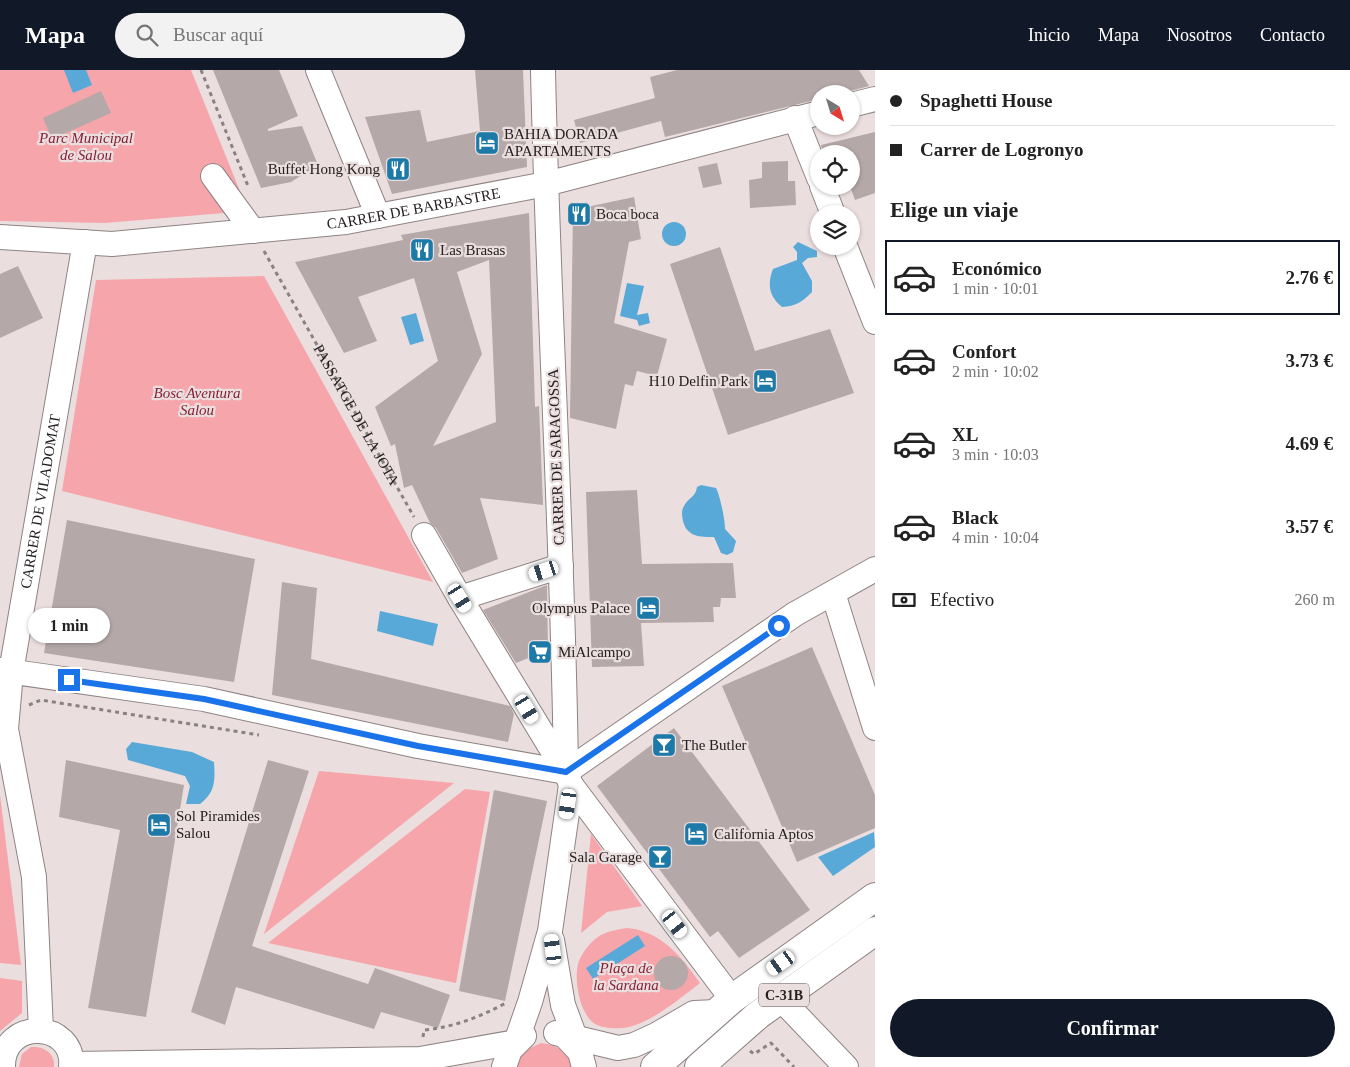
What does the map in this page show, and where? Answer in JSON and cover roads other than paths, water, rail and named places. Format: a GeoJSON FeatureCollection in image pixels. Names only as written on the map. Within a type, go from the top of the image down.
{"type":"FeatureCollection","features":[{"type":"Feature","properties":{"kind":"main road","name":"C-31B"},"geometry":{"type":"LineString","coordinates":[[655,1067],[724,1005],[875,897]]}},
{"type":"Feature","properties":{"kind":"main road","name":"C-31B"},"geometry":{"type":"LineString","coordinates":[[699,1067],[780,998],[875,931]]}},
{"type":"Feature","properties":{"kind":"street"},"geometry":{"type":"LineString","coordinates":[[318,70],[378,216]]}},
{"type":"Feature","properties":{"kind":"street","name":"CARRER DE SARAGOSSA"},"geometry":{"type":"LineString","coordinates":[[507,1059],[530,1002],[550,931],[568,779],[543,70]]}},
{"type":"Feature","properties":{"kind":"street"},"geometry":{"type":"LineString","coordinates":[[860,103],[875,99]]}},
{"type":"Feature","properties":{"kind":"street","name":"CARRER DE BARBASTRE"},"geometry":{"type":"LineString","coordinates":[[0,238],[112,244],[346,222],[546,184],[810,115]]}},
{"type":"Feature","properties":{"kind":"street"},"geometry":{"type":"LineString","coordinates":[[796,118],[810,155]]}},
{"type":"Feature","properties":{"kind":"street"},"geometry":{"type":"LineString","coordinates":[[213,176],[253,231]]}},
{"type":"Feature","properties":{"kind":"street","name":"CARRER DE VILADOMAT"},"geometry":{"type":"LineString","coordinates":[[41,1030],[34,877],[6,729],[5,671],[86,242]]}},
{"type":"Feature","properties":{"kind":"street"},"geometry":{"type":"LineString","coordinates":[[849,255],[875,322]]}},
{"type":"Feature","properties":{"kind":"street"},"geometry":{"type":"LineString","coordinates":[[2,1063],[5,1051],[11,1042],[30,1031],[41,1030],[50,1032],[66,1045],[71,1065],[430,1063],[507,1059],[535,1032],[577,1053],[618,1048],[656,1035],[694,1013],[724,1005],[568,779],[424,535]]}},
{"type":"Feature","properties":{"kind":"street"},"geometry":{"type":"LineString","coordinates":[[460,598],[560,566]]}},
{"type":"Feature","properties":{"kind":"street"},"geometry":{"type":"LineString","coordinates":[[5,671],[204,699],[568,779],[795,614],[875,569]]}},
{"type":"Feature","properties":{"kind":"street"},"geometry":{"type":"LineString","coordinates":[[833,593],[875,728]]}},
{"type":"Feature","properties":{"kind":"street","name":"CARRER DE SARAGOSSA"},"geometry":{"type":"LineString","coordinates":[[550,931],[563,1005],[577,1053]]}},
{"type":"Feature","properties":{"kind":"street"},"geometry":{"type":"LineString","coordinates":[[780,998],[846,1067]]}},
{"type":"Feature","properties":{"kind":"water"},"geometry":{"type":"Polygon","coordinates":[[[64,70],[86,70],[92,85],[73,93],[64,70]]]}},
{"type":"Feature","properties":{"kind":"water"},"geometry":{"type":"Polygon","coordinates":[[[674,222],[679,223],[685,229],[685,239],[679,245],[674,246],[669,245],[663,239],[662,234],[663,229],[669,223],[674,222]]]}},
{"type":"Feature","properties":{"kind":"water"},"geometry":{"type":"Polygon","coordinates":[[[798,242],[810,248],[810,255],[817,255],[817,257],[808,258],[802,263],[812,281],[812,292],[799,303],[782,307],[774,299],[770,290],[770,280],[773,269],[797,260],[797,252],[793,247],[798,242]]]}},
{"type":"Feature","properties":{"kind":"water"},"geometry":{"type":"Polygon","coordinates":[[[627,283],[644,286],[637,315],[648,313],[650,323],[639,326],[637,320],[620,316],[627,283]]]}},
{"type":"Feature","properties":{"kind":"water"},"geometry":{"type":"Polygon","coordinates":[[[416,313],[424,341],[410,345],[401,317],[416,313]]]}},
{"type":"Feature","properties":{"kind":"water"},"geometry":{"type":"Polygon","coordinates":[[[701,485],[716,488],[722,508],[725,529],[736,541],[733,552],[727,555],[721,553],[714,537],[704,537],[691,533],[683,521],[683,508],[695,493],[697,487],[701,485]]]}},
{"type":"Feature","properties":{"kind":"water"},"geometry":{"type":"Polygon","coordinates":[[[380,611],[438,624],[433,646],[377,631],[380,611]]]}},
{"type":"Feature","properties":{"kind":"water"},"geometry":{"type":"Polygon","coordinates":[[[132,742],[192,752],[214,762],[214,780],[209,795],[200,804],[186,804],[190,786],[185,776],[128,760],[126,749],[132,742]]]}},
{"type":"Feature","properties":{"kind":"water"},"geometry":{"type":"Polygon","coordinates":[[[874,832],[875,847],[833,876],[818,857],[874,832]]]}},
{"type":"Feature","properties":{"kind":"water"},"geometry":{"type":"Polygon","coordinates":[[[638,935],[645,946],[593,979],[586,968],[638,935]]]}},
{"type":"Feature","properties":{"kind":"place","name":"BAHIA DORADA APARTAMENTS"},"geometry":{"type":"Point","coordinates":[487,143]}},
{"type":"Feature","properties":{"kind":"place","name":"Buffet Hong Kong"},"geometry":{"type":"Point","coordinates":[398,169]}},
{"type":"Feature","properties":{"kind":"place","name":"Boca boca"},"geometry":{"type":"Point","coordinates":[579,214]}},
{"type":"Feature","properties":{"kind":"place","name":"Las Brasas"},"geometry":{"type":"Point","coordinates":[422,250]}},
{"type":"Feature","properties":{"kind":"place","name":"H10 Delfin Park"},"geometry":{"type":"Point","coordinates":[765,381]}},
{"type":"Feature","properties":{"kind":"place","name":"Olympus Palace"},"geometry":{"type":"Point","coordinates":[648,608]}},
{"type":"Feature","properties":{"kind":"place","name":"MiAlcampo"},"geometry":{"type":"Point","coordinates":[540,652]}},
{"type":"Feature","properties":{"kind":"place","name":"The Butler"},"geometry":{"type":"Point","coordinates":[664,745]}},
{"type":"Feature","properties":{"kind":"place","name":"Sol Piramides Salou"},"geometry":{"type":"Point","coordinates":[159,825]}},
{"type":"Feature","properties":{"kind":"place","name":"California Aptos"},"geometry":{"type":"Point","coordinates":[696,834]}},
{"type":"Feature","properties":{"kind":"place","name":"Sala Garage"},"geometry":{"type":"Point","coordinates":[660,857]}},
{"type":"Feature","properties":{"kind":"park label","name":"Parc Municipal de Salou"},"geometry":{"type":"Point","coordinates":[86,146]}},
{"type":"Feature","properties":{"kind":"park label","name":"Bosc Aventura Salou"},"geometry":{"type":"Point","coordinates":[197,402]}},
{"type":"Feature","properties":{"kind":"park label","name":"Plaça de la Sardana"},"geometry":{"type":"Point","coordinates":[626,976]}}]}
